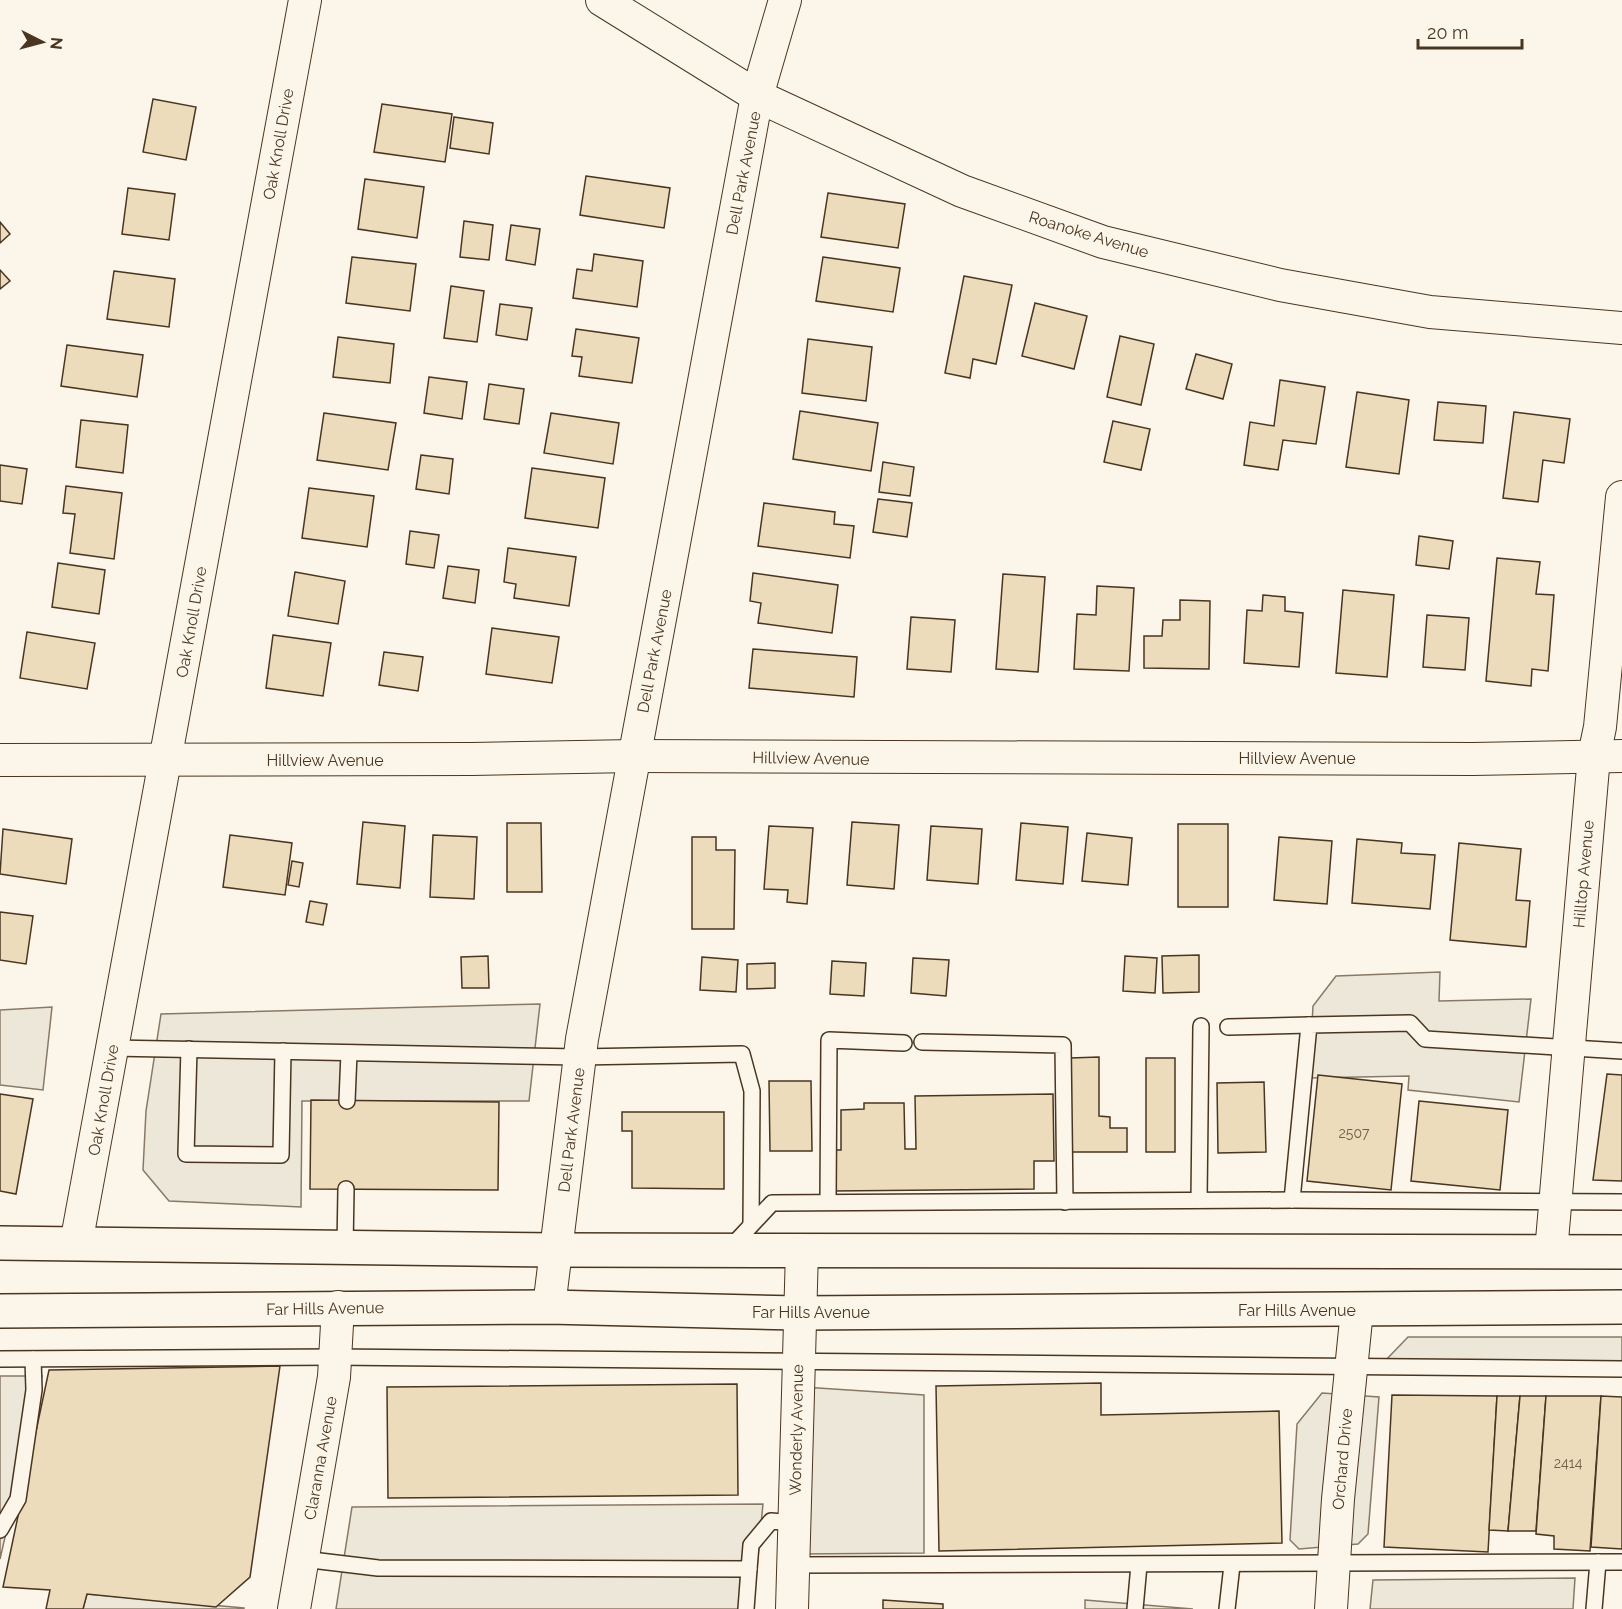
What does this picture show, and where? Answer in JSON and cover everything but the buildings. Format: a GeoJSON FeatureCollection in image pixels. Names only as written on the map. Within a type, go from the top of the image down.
{"type":"FeatureCollection","features":[{"type":"Feature","properties":{"kind":"main road"},"geometry":{"type":"LineString","coordinates":[[0,1243],[556,1250],[1622,1252]]}},
{"type":"Feature","properties":{"kind":"main road","name":"Far Hills Avenue"},"geometry":{"type":"LineString","coordinates":[[0,1311],[549,1307],[798,1313],[1622,1307]]}},
{"type":"Feature","properties":{"kind":"street","name":"Oak Knoll Drive"},"geometry":{"type":"LineString","coordinates":[[76,1244],[305,0]]}},
{"type":"Feature","properties":{"kind":"street","name":"Roanoke Avenue"},"geometry":{"type":"LineString","coordinates":[[602,0],[757,96],[962,191],[1103,242],[1280,285],[1430,312],[1622,328]]}},
{"type":"Feature","properties":{"kind":"street","name":"Dell Park Avenue"},"geometry":{"type":"LineString","coordinates":[[549,1307],[579,1057],[757,96],[785,0]]}},
{"type":"Feature","properties":{"kind":"street","name":"Hilltop Avenue"},"geometry":{"type":"LineString","coordinates":[[1551,1252],[1568,1048],[1608,756],[1600,727],[1622,497]]}},
{"type":"Feature","properties":{"kind":"street","name":"Hillview Avenue"},"geometry":{"type":"LineString","coordinates":[[0,760],[634,756],[1473,759],[1608,756]]}},
{"type":"Feature","properties":{"kind":"street","name":"Wonderly Avenue"},"geometry":{"type":"LineString","coordinates":[[792,1609],[798,1313],[802,1250]]}},
{"type":"Feature","properties":{"kind":"street","name":"Claranna Avenue"},"geometry":{"type":"LineString","coordinates":[[294,1609],[335,1357],[338,1307]]}},
{"type":"Feature","properties":{"kind":"street","name":"Orchard Drive"},"geometry":{"type":"LineString","coordinates":[[1331,1609],[1350,1366],[1357,1310]]}},
{"type":"Feature","properties":{"kind":"lane"},"geometry":{"type":"LineString","coordinates":[[1228,1028],[1410,1023],[1425,1039],[1622,1051]]}},
{"type":"Feature","properties":{"kind":"lane"},"geometry":{"type":"LineString","coordinates":[[1292,1200],[1309,1025]]}},
{"type":"Feature","properties":{"kind":"lane"},"geometry":{"type":"LineString","coordinates":[[1198,1200],[1201,1026]]}},
{"type":"Feature","properties":{"kind":"lane"},"geometry":{"type":"LineString","coordinates":[[828,1202],[829,1040],[904,1043]]}},
{"type":"Feature","properties":{"kind":"lane"},"geometry":{"type":"LineString","coordinates":[[922,1042],[1063,1045],[1065,1202]]}},
{"type":"Feature","properties":{"kind":"lane"},"geometry":{"type":"LineString","coordinates":[[112,1048],[579,1057],[742,1054],[752,1091],[751,1225]]}},
{"type":"Feature","properties":{"kind":"lane"},"geometry":{"type":"LineString","coordinates":[[189,1050],[186,1154],[281,1155],[283,1051]]}},
{"type":"Feature","properties":{"kind":"lane"},"geometry":{"type":"LineString","coordinates":[[347,1101],[349,1053]]}},
{"type":"Feature","properties":{"kind":"lane"},"geometry":{"type":"LineString","coordinates":[[345,1247],[346,1189]]}},
{"type":"Feature","properties":{"kind":"lane"},"geometry":{"type":"LineString","coordinates":[[728,1250],[772,1203],[1198,1200],[1622,1202]]}},
{"type":"Feature","properties":{"kind":"lane"},"geometry":{"type":"LineString","coordinates":[[0,1359],[335,1357],[1622,1369]]}},
{"type":"Feature","properties":{"kind":"lane"},"geometry":{"type":"LineString","coordinates":[[0,1530],[18,1499],[34,1390],[33,1359]]}},
{"type":"Feature","properties":{"kind":"lane"},"geometry":{"type":"LineString","coordinates":[[746,1609],[751,1545],[771,1521],[794,1522]]}},
{"type":"Feature","properties":{"kind":"lane"},"geometry":{"type":"LineString","coordinates":[[303,1559],[378,1568],[749,1569]]}},
{"type":"Feature","properties":{"kind":"lane"},"geometry":{"type":"LineString","coordinates":[[1594,1609],[1598,1562]]}},
{"type":"Feature","properties":{"kind":"lane"},"geometry":{"type":"LineString","coordinates":[[793,1565],[1334,1565],[1622,1562]]}},
{"type":"Feature","properties":{"kind":"lane"},"geometry":{"type":"LineString","coordinates":[[1135,1609],[1139,1565]]}},
{"type":"Feature","properties":{"kind":"lane"},"geometry":{"type":"LineString","coordinates":[[1227,1609],[1232,1565]]}},
{"type":"Feature","properties":{"kind":"shaded area"},"geometry":{"type":"Polygon","coordinates":[[[1440,972],[1439,1001],[1531,999],[1519,1102],[1408,1090],[1409,1076],[1309,1078],[1313,1006],[1336,976],[1440,972]]]}},
{"type":"Feature","properties":{"kind":"shaded area"},"geometry":{"type":"Polygon","coordinates":[[[540,1004],[529,1101],[302,1101],[301,1207],[169,1201],[143,1170],[146,1111],[161,1014],[540,1004]]]}},
{"type":"Feature","properties":{"kind":"shaded area"},"geometry":{"type":"Polygon","coordinates":[[[52,1007],[43,1090],[0,1085],[0,1010],[52,1007]]]}},
{"type":"Feature","properties":{"kind":"shaded area"},"geometry":{"type":"Polygon","coordinates":[[[1408,1337],[1622,1337],[1622,1363],[1384,1362],[1408,1337]]]}},
{"type":"Feature","properties":{"kind":"shaded area"},"geometry":{"type":"Polygon","coordinates":[[[0,1376],[42,1376],[0,1559],[0,1376]]]}},
{"type":"Feature","properties":{"kind":"shaded area"},"geometry":{"type":"Polygon","coordinates":[[[803,1387],[924,1395],[924,1553],[799,1554],[803,1387]]]}},
{"type":"Feature","properties":{"kind":"shaded area"},"geometry":{"type":"Polygon","coordinates":[[[1322,1393],[1379,1397],[1368,1534],[1358,1544],[1299,1549],[1290,1540],[1297,1424],[1322,1393]]]}},
{"type":"Feature","properties":{"kind":"shaded area"},"geometry":{"type":"Polygon","coordinates":[[[763,1504],[753,1609],[336,1609],[352,1507],[763,1504]]]}},
{"type":"Feature","properties":{"kind":"shaded area"},"geometry":{"type":"Polygon","coordinates":[[[1575,1578],[1573,1609],[1370,1609],[1373,1580],[1575,1578]]]}},
{"type":"Feature","properties":{"kind":"shaded area"},"geometry":{"type":"Polygon","coordinates":[[[87,1594],[244,1608],[244,1609],[83,1609],[87,1594]]]}},
{"type":"Feature","properties":{"kind":"shaded area"},"geometry":{"type":"Polygon","coordinates":[[[1085,1600],[1193,1609],[1085,1609],[1085,1600]]]}}]}
